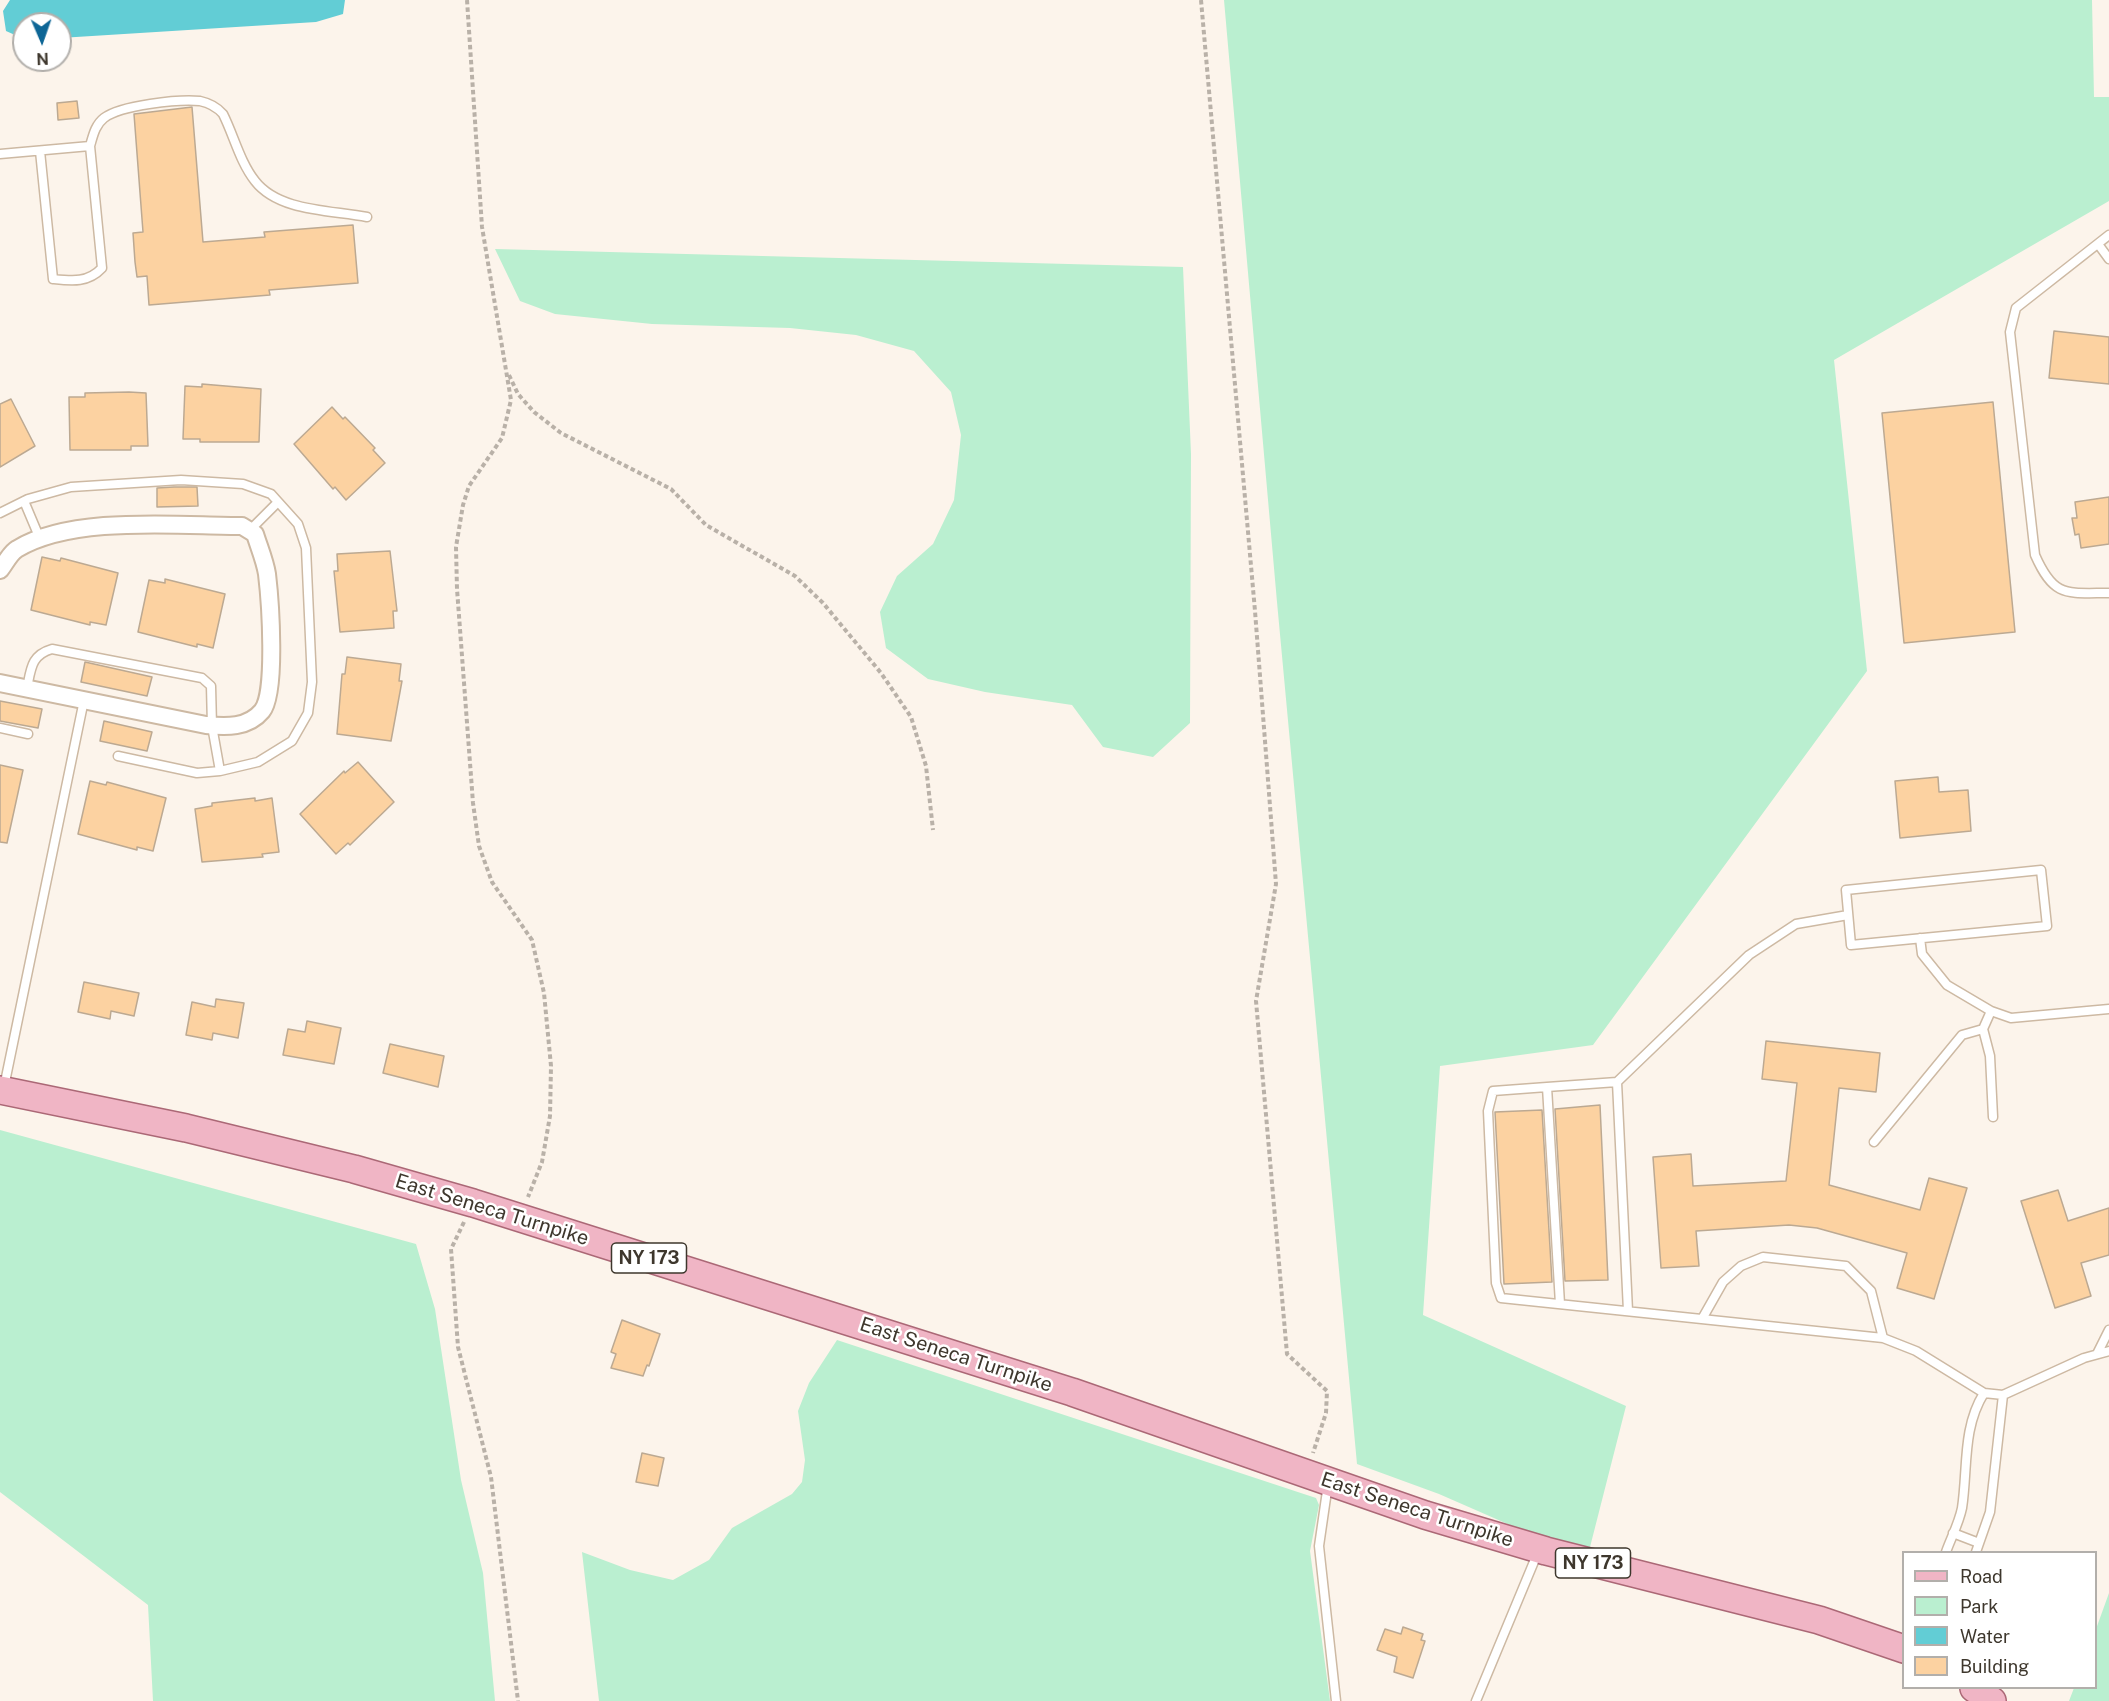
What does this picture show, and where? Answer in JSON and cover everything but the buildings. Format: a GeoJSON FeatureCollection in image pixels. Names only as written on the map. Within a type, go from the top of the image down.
{"type":"FeatureCollection","features":[{"type":"Feature","properties":{"kind":"main road","name":"East Seneca Turnpike"},"geometry":{"type":"LineString","coordinates":[[1,1090],[186,1128],[354,1169],[473,1203],[1072,1392],[1425,1515],[1540,1549],[1819,1620],[1902,1648]]}},
{"type":"Feature","properties":{"kind":"main road"},"geometry":{"type":"LineString","coordinates":[[1975,1689],[1992,1701]]}},
{"type":"Feature","properties":{"kind":"street"},"geometry":{"type":"LineString","coordinates":[[0,570],[16,549],[67,530],[135,526],[242,526],[255,534],[267,573],[271,660],[269,695],[262,712],[235,728],[212,726],[0,682]]}},
{"type":"Feature","properties":{"kind":"lane"},"geometry":{"type":"LineString","coordinates":[[40,151],[53,279],[72,281],[93,278],[102,268],[90,146],[95,129],[104,118],[119,111],[175,103],[198,101],[208,103],[218,108],[223,114],[255,181],[273,196],[288,202],[367,217]]}},
{"type":"Feature","properties":{"kind":"lane"},"geometry":{"type":"LineString","coordinates":[[0,154],[90,146]]}},
{"type":"Feature","properties":{"kind":"lane"},"geometry":{"type":"LineString","coordinates":[[2109,236],[2016,308],[2010,332],[2035,555],[2053,586],[2069,593],[2109,593]]}},
{"type":"Feature","properties":{"kind":"lane"},"geometry":{"type":"LineString","coordinates":[[2098,244],[2109,259]]}},
{"type":"Feature","properties":{"kind":"lane"},"geometry":{"type":"LineString","coordinates":[[0,513],[24,501],[71,487],[181,480],[243,484],[271,494],[298,524],[306,548],[312,682],[308,713],[292,741],[258,762],[220,771],[197,773],[118,756]]}},
{"type":"Feature","properties":{"kind":"lane"},"geometry":{"type":"LineString","coordinates":[[24,501],[40,540]]}},
{"type":"Feature","properties":{"kind":"lane"},"geometry":{"type":"LineString","coordinates":[[249,531],[278,502]]}},
{"type":"Feature","properties":{"kind":"lane"},"geometry":{"type":"LineString","coordinates":[[27,688],[32,661],[41,652],[52,649],[202,678],[211,686],[212,726],[220,771]]}},
{"type":"Feature","properties":{"kind":"lane"},"geometry":{"type":"LineString","coordinates":[[1,1090],[84,700]]}},
{"type":"Feature","properties":{"kind":"lane"},"geometry":{"type":"LineString","coordinates":[[0,728],[28,734]]}},
{"type":"Feature","properties":{"kind":"lane"},"geometry":{"type":"LineString","coordinates":[[2041,870],[2047,926],[1851,945],[1848,915],[1846,890],[2041,870]]}},
{"type":"Feature","properties":{"kind":"lane"},"geometry":{"type":"LineString","coordinates":[[1848,915],[1796,924],[1749,955],[1617,1082],[1493,1091],[1488,1111],[1496,1283],[1501,1298],[1883,1338],[1916,1351],[1984,1393],[2003,1395],[2097,1354],[2109,1351]]}},
{"type":"Feature","properties":{"kind":"lane"},"geometry":{"type":"LineString","coordinates":[[1920,938],[1922,954],[1947,985],[1991,1011],[2011,1018],[2109,1009]]}},
{"type":"Feature","properties":{"kind":"lane"},"geometry":{"type":"LineString","coordinates":[[1991,1011],[1983,1029],[1990,1056],[1993,1117]]}},
{"type":"Feature","properties":{"kind":"lane"},"geometry":{"type":"LineString","coordinates":[[1874,1142],[1962,1035],[1983,1029]]}},
{"type":"Feature","properties":{"kind":"lane"},"geometry":{"type":"LineString","coordinates":[[1617,1082],[1628,1311]]}},
{"type":"Feature","properties":{"kind":"lane"},"geometry":{"type":"LineString","coordinates":[[1547,1087],[1560,1304]]}},
{"type":"Feature","properties":{"kind":"lane"},"geometry":{"type":"LineString","coordinates":[[1702,1319],[1723,1282],[1741,1266],[1763,1257],[1846,1266],[1871,1290],[1883,1338]]}},
{"type":"Feature","properties":{"kind":"lane"},"geometry":{"type":"LineString","coordinates":[[2097,1354],[2109,1330]]}},
{"type":"Feature","properties":{"kind":"lane"},"geometry":{"type":"LineString","coordinates":[[1946,1551],[1962,1509],[1970,1426],[1975,1408],[1984,1393]]}},
{"type":"Feature","properties":{"kind":"lane"},"geometry":{"type":"LineString","coordinates":[[1976,1551],[1990,1512],[2003,1395]]}},
{"type":"Feature","properties":{"kind":"lane"},"geometry":{"type":"LineString","coordinates":[[1318,1477],[1319,1546],[1336,1701]]}},
{"type":"Feature","properties":{"kind":"lane"},"geometry":{"type":"LineString","coordinates":[[1953,1533],[1979,1543]]}},
{"type":"Feature","properties":{"kind":"lane"},"geometry":{"type":"LineString","coordinates":[[1476,1701],[1540,1549]]}},
{"type":"Feature","properties":{"kind":"path"},"geometry":{"type":"LineString","coordinates":[[468,0],[482,227],[511,400],[502,438],[469,486],[456,547],[473,803],[479,846],[492,882],[532,940],[544,993],[551,1066],[550,1116],[542,1162],[520,1217]]}},
{"type":"Feature","properties":{"kind":"path"},"geometry":{"type":"LineString","coordinates":[[1201,0],[1236,379],[1276,884],[1256,1001],[1287,1354],[1327,1390],[1318,1477]]}},
{"type":"Feature","properties":{"kind":"path"},"geometry":{"type":"LineString","coordinates":[[507,372],[518,394],[534,412],[561,433],[670,489],[706,525],[795,576],[823,603],[881,673],[911,717],[926,766],[933,830]]}},
{"type":"Feature","properties":{"kind":"path"},"geometry":{"type":"LineString","coordinates":[[473,1203],[451,1249],[458,1347],[490,1477],[518,1701]]}},
{"type":"Feature","properties":{"kind":"green space"},"geometry":{"type":"Polygon","coordinates":[[[1224,0],[2092,0],[2094,97],[2109,97],[2109,201],[1834,360],[1867,671],[1593,1045],[1440,1066],[1423,1315],[1626,1406],[1589,1551],[1519,1529],[1439,1494],[1357,1464],[1224,0]]]}},
{"type":"Feature","properties":{"kind":"green space"},"geometry":{"type":"Polygon","coordinates":[[[495,249],[1183,267],[1191,454],[1190,723],[1153,757],[1103,747],[1072,705],[985,692],[928,679],[886,648],[880,612],[897,576],[933,544],[954,500],[961,435],[951,392],[914,351],[856,335],[790,328],[652,324],[555,314],[520,301],[495,249]]]}},
{"type":"Feature","properties":{"kind":"green space"},"geometry":{"type":"Polygon","coordinates":[[[0,1130],[416,1244],[435,1309],[461,1480],[483,1573],[495,1701],[153,1701],[148,1605],[0,1492],[0,1130]]]}},
{"type":"Feature","properties":{"kind":"green space"},"geometry":{"type":"Polygon","coordinates":[[[837,1340],[1316,1498],[1319,1505],[1310,1551],[1330,1701],[599,1701],[582,1552],[630,1570],[673,1580],[709,1560],[732,1528],[792,1494],[802,1482],[805,1460],[798,1411],[809,1383],[837,1340]]]}},
{"type":"Feature","properties":{"kind":"green space"},"geometry":{"type":"Polygon","coordinates":[[[2109,1593],[2109,1701],[2069,1701],[2074,1689],[2097,1689],[2097,1626],[2109,1593]]]}},
{"type":"Feature","properties":{"kind":"water"},"geometry":{"type":"Polygon","coordinates":[[[10,0],[345,0],[343,14],[316,22],[72,37],[72,12],[12,12],[12,34],[6,31],[3,11],[10,0]]]}}]}
